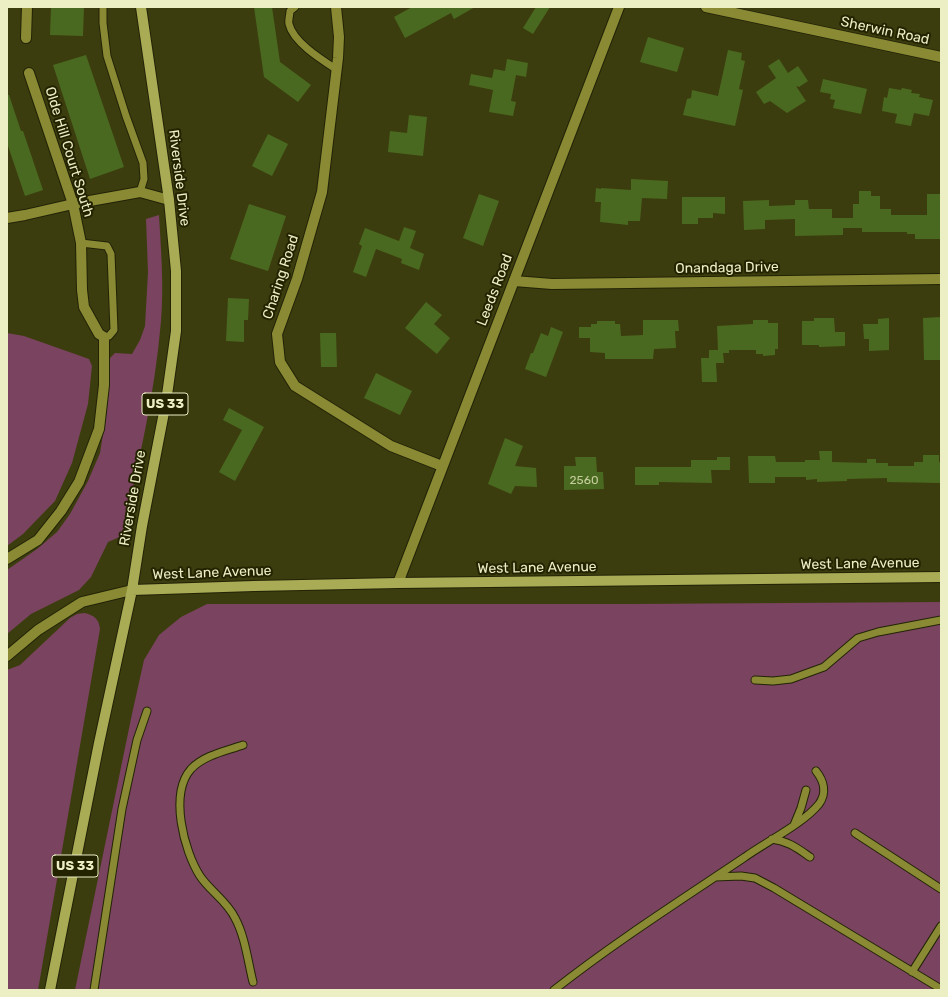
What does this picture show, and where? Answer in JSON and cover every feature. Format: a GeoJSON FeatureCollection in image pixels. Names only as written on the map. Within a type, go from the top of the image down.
{"type":"FeatureCollection","features":[{"type":"Feature","properties":{"kind":"main road","name":"Riverside Drive"},"geometry":{"type":"LineString","coordinates":[[50,990],[99,743],[132,590],[142,526],[166,402],[176,331],[176,271],[169,200],[141,7]]}},
{"type":"Feature","properties":{"kind":"main road","name":"West Lane Avenue"},"geometry":{"type":"LineString","coordinates":[[132,590],[398,583],[941,577]]}},
{"type":"Feature","properties":{"kind":"street"},"geometry":{"type":"LineString","coordinates":[[26,38],[27,7]]}},
{"type":"Feature","properties":{"kind":"street","name":"Charing Road"},"geometry":{"type":"LineString","coordinates":[[336,7],[339,37],[322,192],[297,279],[277,334],[280,362],[295,386],[391,446],[442,466]]}},
{"type":"Feature","properties":{"kind":"street","name":"Leeds Road"},"geometry":{"type":"LineString","coordinates":[[398,583],[619,7]]}},
{"type":"Feature","properties":{"kind":"street","name":"Sherwin Road"},"geometry":{"type":"LineString","coordinates":[[706,7],[941,57]]}},
{"type":"Feature","properties":{"kind":"street","name":"Olde Hill Court South"},"geometry":{"type":"LineString","coordinates":[[29,74],[73,204],[81,243],[82,290],[84,307],[99,334],[104,337]]}},
{"type":"Feature","properties":{"kind":"street"},"geometry":{"type":"LineString","coordinates":[[7,218],[140,192],[169,200]]}},
{"type":"Feature","properties":{"kind":"street","name":"Onandaga Drive"},"geometry":{"type":"LineString","coordinates":[[514,280],[560,284],[941,279]]}},
{"type":"Feature","properties":{"kind":"street"},"geometry":{"type":"LineString","coordinates":[[7,559],[38,540],[61,511],[79,482],[99,429],[104,385],[104,337]]}},
{"type":"Feature","properties":{"kind":"street"},"geometry":{"type":"LineString","coordinates":[[7,656],[38,630],[82,602],[132,590]]}},
{"type":"Feature","properties":{"kind":"lane"},"geometry":{"type":"LineString","coordinates":[[103,7],[103,23],[107,56],[143,163],[144,179],[140,192]]}},
{"type":"Feature","properties":{"kind":"lane"},"geometry":{"type":"LineString","coordinates":[[295,7],[290,12],[289,24],[297,39],[314,54],[336,69]]}},
{"type":"Feature","properties":{"kind":"lane"},"geometry":{"type":"LineString","coordinates":[[81,243],[107,246],[111,254],[114,330],[109,336],[104,337]]}},
{"type":"Feature","properties":{"kind":"lane"},"geometry":{"type":"LineString","coordinates":[[755,680],[773,681],[791,679],[824,667],[858,638],[878,632],[941,620]]}},
{"type":"Feature","properties":{"kind":"lane"},"geometry":{"type":"LineString","coordinates":[[94,990],[122,809],[137,740],[147,711]]}},
{"type":"Feature","properties":{"kind":"lane"},"geometry":{"type":"LineString","coordinates":[[243,745],[204,758],[191,769],[183,784],[180,797],[183,830],[191,860],[200,877],[235,917],[243,941],[253,982]]}},
{"type":"Feature","properties":{"kind":"lane"},"geometry":{"type":"LineString","coordinates":[[554,990],[603,953],[812,812],[820,803],[824,793],[821,778],[816,771]]}},
{"type":"Feature","properties":{"kind":"lane"},"geometry":{"type":"LineString","coordinates":[[794,825],[806,790]]}},
{"type":"Feature","properties":{"kind":"lane"},"geometry":{"type":"LineString","coordinates":[[855,833],[941,889]]}},
{"type":"Feature","properties":{"kind":"lane"},"geometry":{"type":"LineString","coordinates":[[772,839],[784,841],[794,845],[810,857]]}},
{"type":"Feature","properties":{"kind":"lane"},"geometry":{"type":"LineString","coordinates":[[715,877],[741,876],[755,878],[941,989]]}},
{"type":"Feature","properties":{"kind":"lane"},"geometry":{"type":"LineString","coordinates":[[912,972],[941,926]]}},
{"type":"Feature","properties":{"kind":"shaded area"},"geometry":{"type":"Polygon","coordinates":[[[159,215],[162,295],[161,321],[155,375],[122,536],[108,542],[91,577],[79,590],[31,614],[7,634],[7,570],[37,549],[57,532],[70,514],[88,481],[100,453],[107,410],[110,358],[115,353],[132,354],[140,340],[145,326],[148,272],[146,219],[159,215]]]}},
{"type":"Feature","properties":{"kind":"shaded area"},"geometry":{"type":"Polygon","coordinates":[[[7,333],[24,336],[89,359],[92,366],[88,404],[72,463],[55,501],[23,534],[7,546],[7,333]]]}},
{"type":"Feature","properties":{"kind":"shaded area"},"geometry":{"type":"Polygon","coordinates":[[[941,602],[941,990],[75,990],[144,660],[159,635],[181,617],[207,604],[941,602]]]}},
{"type":"Feature","properties":{"kind":"shaded area"},"geometry":{"type":"Polygon","coordinates":[[[84,613],[95,618],[100,629],[38,990],[7,990],[7,670],[20,665],[70,618],[77,614],[84,613]]]}},
{"type":"Feature","properties":{"kind":"building"},"geometry":{"type":"Polygon","coordinates":[[[51,7],[84,7],[83,36],[50,35],[51,7]]]}},
{"type":"Feature","properties":{"kind":"building"},"geometry":{"type":"Polygon","coordinates":[[[254,7],[272,7],[280,62],[311,85],[298,102],[264,77],[254,7]]]}},
{"type":"Feature","properties":{"kind":"building"},"geometry":{"type":"Polygon","coordinates":[[[412,7],[475,7],[454,19],[451,13],[405,38],[394,17],[412,7]]]}},
{"type":"Feature","properties":{"kind":"building"},"geometry":{"type":"Polygon","coordinates":[[[536,7],[550,7],[533,34],[523,28],[536,7]]]}},
{"type":"Feature","properties":{"kind":"building"},"geometry":{"type":"Polygon","coordinates":[[[648,37],[684,48],[677,72],[640,62],[648,37]]]}},
{"type":"Feature","properties":{"kind":"building"},"geometry":{"type":"Polygon","coordinates":[[[728,50],[742,53],[741,60],[745,61],[739,89],[743,90],[735,126],[683,115],[687,99],[691,98],[692,90],[718,96],[728,50]]]}},
{"type":"Feature","properties":{"kind":"building"},"geometry":{"type":"Polygon","coordinates":[[[86,55],[124,167],[90,179],[53,65],[86,55]]]}},
{"type":"Feature","properties":{"kind":"building"},"geometry":{"type":"Polygon","coordinates":[[[507,59],[528,63],[526,77],[516,75],[511,101],[516,102],[513,116],[489,112],[493,90],[469,85],[471,74],[492,78],[494,69],[505,71],[507,59]]]}},
{"type":"Feature","properties":{"kind":"building"},"geometry":{"type":"Polygon","coordinates":[[[779,59],[788,73],[798,66],[808,81],[799,87],[796,86],[806,101],[787,113],[770,101],[764,104],[756,92],[776,78],[768,66],[779,59]]]}},
{"type":"Feature","properties":{"kind":"building"},"geometry":{"type":"Polygon","coordinates":[[[823,79],[867,89],[861,114],[833,108],[835,100],[830,99],[831,94],[820,92],[823,79]]]}},
{"type":"Feature","properties":{"kind":"building"},"geometry":{"type":"Polygon","coordinates":[[[889,88],[912,90],[911,93],[920,94],[919,97],[933,100],[929,116],[914,113],[911,126],[895,123],[897,114],[882,111],[884,97],[887,98],[889,88]]]}},
{"type":"Feature","properties":{"kind":"building"},"geometry":{"type":"Polygon","coordinates":[[[7,95],[9,95],[21,131],[23,131],[43,190],[25,196],[7,143],[7,95]]]}},
{"type":"Feature","properties":{"kind":"building"},"geometry":{"type":"Polygon","coordinates":[[[409,115],[427,117],[423,156],[388,152],[390,131],[407,133],[409,115]]]}},
{"type":"Feature","properties":{"kind":"building"},"geometry":{"type":"Polygon","coordinates":[[[268,134],[288,144],[272,176],[252,166],[268,134]]]}},
{"type":"Feature","properties":{"kind":"building"},"geometry":{"type":"Polygon","coordinates":[[[631,179],[668,181],[667,199],[642,198],[640,221],[628,221],[628,225],[600,222],[601,202],[595,202],[596,188],[631,190],[631,179]]]}},
{"type":"Feature","properties":{"kind":"building"},"geometry":{"type":"Polygon","coordinates":[[[859,191],[871,191],[871,196],[880,196],[880,209],[891,209],[891,215],[927,215],[927,194],[941,194],[940,239],[915,239],[915,234],[907,234],[907,232],[862,232],[862,228],[843,228],[843,235],[795,236],[795,219],[765,220],[765,229],[744,230],[743,201],[769,200],[769,206],[795,205],[795,200],[808,200],[809,209],[832,209],[832,218],[853,218],[853,204],[859,204],[859,191]]]}},
{"type":"Feature","properties":{"kind":"building"},"geometry":{"type":"Polygon","coordinates":[[[479,194],[499,201],[483,246],[463,238],[479,194]]]}},
{"type":"Feature","properties":{"kind":"building"},"geometry":{"type":"Polygon","coordinates":[[[682,197],[725,197],[725,214],[713,213],[713,218],[698,218],[698,224],[682,224],[682,197]]]}},
{"type":"Feature","properties":{"kind":"building"},"geometry":{"type":"Polygon","coordinates":[[[249,204],[286,216],[268,271],[230,259],[249,204]]]}},
{"type":"Feature","properties":{"kind":"building"},"geometry":{"type":"Polygon","coordinates":[[[404,227],[416,231],[410,248],[424,254],[419,270],[401,263],[402,259],[376,249],[366,277],[353,272],[362,246],[359,244],[365,228],[399,241],[404,227]]]}},
{"type":"Feature","properties":{"kind":"building"},"geometry":{"type":"Polygon","coordinates":[[[228,298],[249,299],[248,320],[244,320],[244,342],[226,341],[228,298]]]}},
{"type":"Feature","properties":{"kind":"building"},"geometry":{"type":"Polygon","coordinates":[[[426,302],[442,315],[434,324],[450,338],[437,354],[405,328],[426,302]]]}},
{"type":"Feature","properties":{"kind":"building"},"geometry":{"type":"Polygon","coordinates":[[[941,317],[940,360],[924,360],[923,318],[941,317]]]}},
{"type":"Feature","properties":{"kind":"building"},"geometry":{"type":"Polygon","coordinates":[[[814,318],[834,318],[835,332],[845,332],[845,346],[819,347],[819,345],[802,345],[802,321],[814,321],[814,318]]]}},
{"type":"Feature","properties":{"kind":"building"},"geometry":{"type":"Polygon","coordinates":[[[889,318],[889,350],[869,351],[869,339],[864,339],[863,324],[878,324],[878,319],[889,318]]]}},
{"type":"Feature","properties":{"kind":"building"},"geometry":{"type":"Polygon","coordinates":[[[643,320],[678,320],[679,331],[675,331],[676,348],[654,349],[653,359],[605,359],[605,353],[590,352],[590,338],[579,338],[579,327],[591,327],[591,324],[597,324],[597,321],[615,321],[615,324],[620,324],[621,336],[643,335],[643,320]]]}},
{"type":"Feature","properties":{"kind":"building"},"geometry":{"type":"Polygon","coordinates":[[[753,320],[768,320],[768,323],[778,323],[778,349],[775,349],[775,355],[763,356],[763,354],[756,354],[756,350],[729,350],[729,353],[723,353],[724,363],[716,363],[717,382],[702,382],[701,358],[709,358],[709,350],[718,350],[717,326],[753,324],[753,320]]]}},
{"type":"Feature","properties":{"kind":"building"},"geometry":{"type":"Polygon","coordinates":[[[551,327],[563,332],[546,377],[525,369],[541,333],[548,336],[551,327]]]}},
{"type":"Feature","properties":{"kind":"building"},"geometry":{"type":"Polygon","coordinates":[[[320,333],[336,333],[337,367],[321,367],[320,333]]]}},
{"type":"Feature","properties":{"kind":"building"},"geometry":{"type":"Polygon","coordinates":[[[376,373],[412,391],[400,415],[364,398],[376,373]]]}},
{"type":"Feature","properties":{"kind":"building"},"geometry":{"type":"Polygon","coordinates":[[[229,408],[264,427],[235,481],[219,472],[242,430],[223,420],[229,408]]]}},
{"type":"Feature","properties":{"kind":"building"},"geometry":{"type":"Polygon","coordinates":[[[505,438],[523,446],[515,466],[536,468],[537,487],[515,486],[511,494],[488,484],[505,438]]]}},
{"type":"Feature","properties":{"kind":"building"},"geometry":{"type":"Polygon","coordinates":[[[819,451],[832,451],[832,462],[867,463],[867,459],[876,459],[876,463],[888,463],[888,466],[914,466],[914,462],[923,462],[923,455],[939,455],[939,462],[941,462],[941,483],[887,482],[887,478],[847,479],[847,481],[817,482],[817,479],[806,480],[806,477],[775,477],[775,483],[749,483],[748,456],[775,456],[776,462],[805,462],[805,460],[820,460],[819,451]]]}},
{"type":"Feature","properties":{"kind":"building"},"geometry":{"type":"Polygon","coordinates":[[[575,457],[596,457],[597,472],[603,472],[604,489],[564,490],[564,466],[576,466],[575,457]]]}},
{"type":"Feature","properties":{"kind":"building"},"geometry":{"type":"Polygon","coordinates":[[[717,457],[730,457],[730,470],[711,470],[712,483],[659,482],[659,485],[635,485],[635,467],[691,467],[691,460],[717,460],[717,457]]]}}]}
